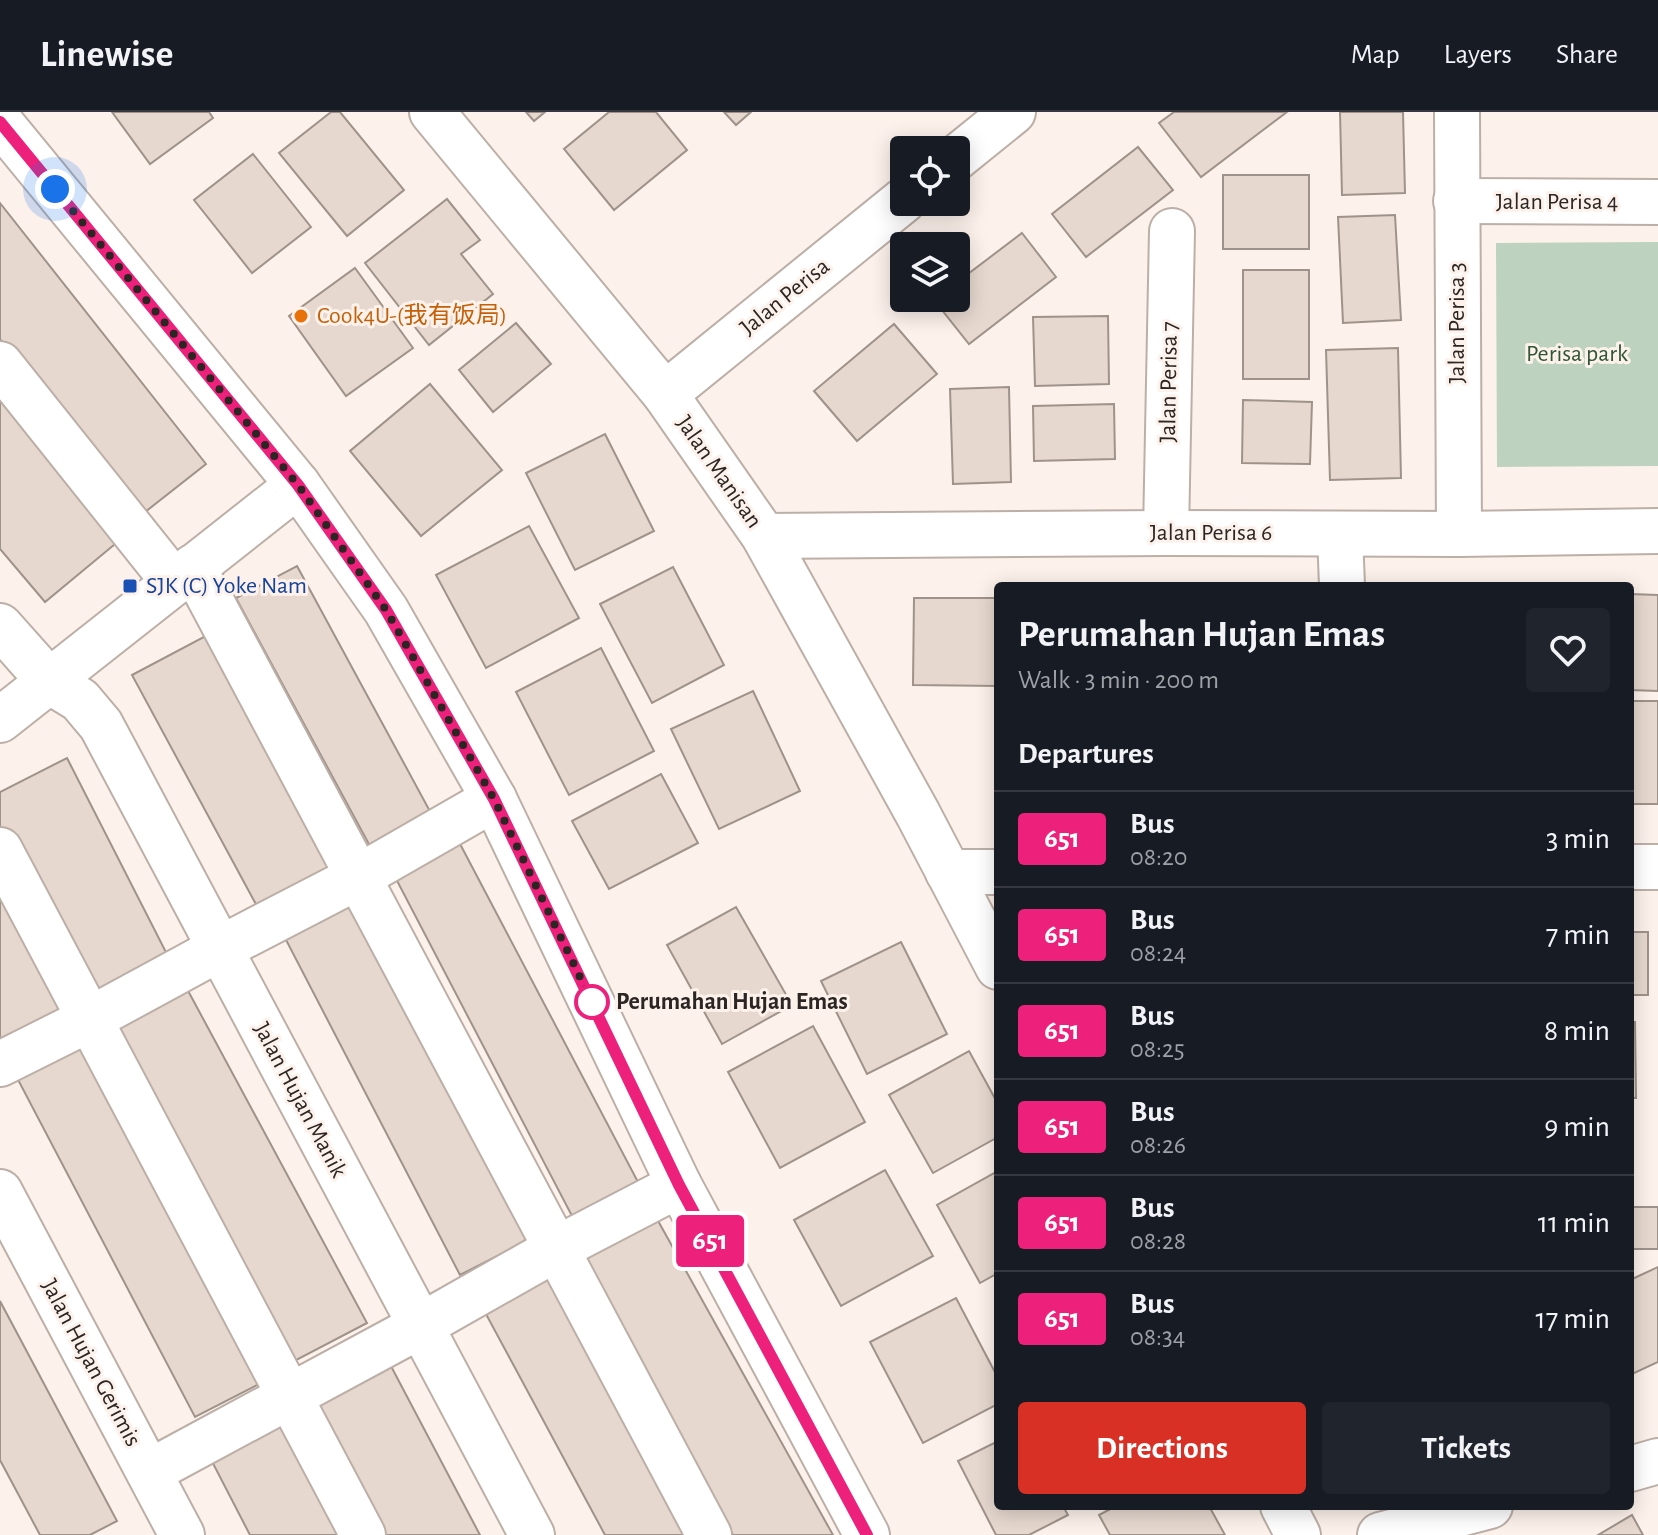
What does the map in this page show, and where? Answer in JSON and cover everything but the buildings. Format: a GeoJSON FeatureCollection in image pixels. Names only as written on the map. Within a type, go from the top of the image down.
{"type":"FeatureCollection","features":[{"type":"Feature","properties":{"kind":"street","name":"Jalan Manisan"},"geometry":{"type":"LineString","coordinates":[[432,112],[665,394],[764,536],[911,801],[994,959]]}},
{"type":"Feature","properties":{"kind":"street"},"geometry":{"type":"LineString","coordinates":[[970,147],[1013,112]]}},
{"type":"Feature","properties":{"kind":"street","name":"Jalan Perisa 3"},"geometry":{"type":"LineString","coordinates":[[1457,112],[1459,534]]}},
{"type":"Feature","properties":{"kind":"street"},"geometry":{"type":"LineString","coordinates":[[0,122],[298,485],[386,610],[494,799],[679,1185],[867,1535]]}},
{"type":"Feature","properties":{"kind":"street","name":"Jalan Perisa 4"},"geometry":{"type":"LineString","coordinates":[[1456,201],[1658,202]]}},
{"type":"Feature","properties":{"kind":"street","name":"Jalan Perisa"},"geometry":{"type":"LineString","coordinates":[[665,394],[890,211]]}},
{"type":"Feature","properties":{"kind":"street","name":"Jalan Perisa 7"},"geometry":{"type":"LineString","coordinates":[[1166,533],[1172,231]]}},
{"type":"Feature","properties":{"kind":"street"},"geometry":{"type":"LineString","coordinates":[[0,364],[184,575],[358,877],[709,1535]]}},
{"type":"Feature","properties":{"kind":"street"},"geometry":{"type":"LineString","coordinates":[[0,720],[298,485]]}},
{"type":"Feature","properties":{"kind":"street","name":"Jalan Perisa 6"},"geometry":{"type":"LineString","coordinates":[[764,536],[1658,531]]}},
{"type":"Feature","properties":{"kind":"street"},"geometry":{"type":"LineString","coordinates":[[1340,534],[1342,582]]}},
{"type":"Feature","properties":{"kind":"street","name":"Jalan Hujan Manik"},"geometry":{"type":"LineString","coordinates":[[0,626],[49,681],[80,700],[101,725],[532,1535]]}},
{"type":"Feature","properties":{"kind":"street"},"geometry":{"type":"LineString","coordinates":[[0,1064],[358,877],[494,799]]}},
{"type":"Feature","properties":{"kind":"street"},"geometry":{"type":"LineString","coordinates":[[0,850],[363,1535]]}},
{"type":"Feature","properties":{"kind":"street"},"geometry":{"type":"LineString","coordinates":[[1634,867],[1658,867]]}},
{"type":"Feature","properties":{"kind":"street"},"geometry":{"type":"LineString","coordinates":[[948,872],[994,872]]}},
{"type":"Feature","properties":{"kind":"street"},"geometry":{"type":"LineString","coordinates":[[149,1472],[679,1185]]}},
{"type":"Feature","properties":{"kind":"street","name":"Jalan Hujan Gerimis"},"geometry":{"type":"LineString","coordinates":[[0,1192],[11,1240],[149,1472],[182,1535]]}},
{"type":"Feature","properties":{"kind":"street"},"geometry":{"type":"LineString","coordinates":[[1634,1468],[1658,1461]]}},
{"type":"Feature","properties":{"kind":"street"},"geometry":{"type":"LineString","coordinates":[[1285,1510],[1298,1535]]}},
{"type":"Feature","properties":{"kind":"street"},"geometry":{"type":"LineString","coordinates":[[1380,1535],[1475,1510]]}},
{"type":"Feature","properties":{"kind":"green space","name":"Perisa park"},"geometry":{"type":"Polygon","coordinates":[[[1658,242],[1658,466],[1497,467],[1496,243],[1658,242]]]}},
{"type":"Feature","properties":{"kind":"bus line","name":"651"},"geometry":{"type":"LineString","coordinates":[[0,122],[298,485],[386,610],[494,799],[679,1185],[867,1535]]}},
{"type":"Feature","properties":{"kind":"place","name":"Cook4U-(我有饭局)"},"geometry":{"type":"Point","coordinates":[301,316]}},
{"type":"Feature","properties":{"kind":"place","name":"SJK (C) Yoke Nam"},"geometry":{"type":"Point","coordinates":[130,586]}},
{"type":"Feature","properties":{"kind":"place","name":"Perumahan Hujan Emas"},"geometry":{"type":"Point","coordinates":[592,1002]}},
{"type":"Feature","properties":{"kind":"route"},"geometry":{"type":"LineString","coordinates":[[55,189],[298,485],[386,610],[494,799],[592,1002]]}}]}
